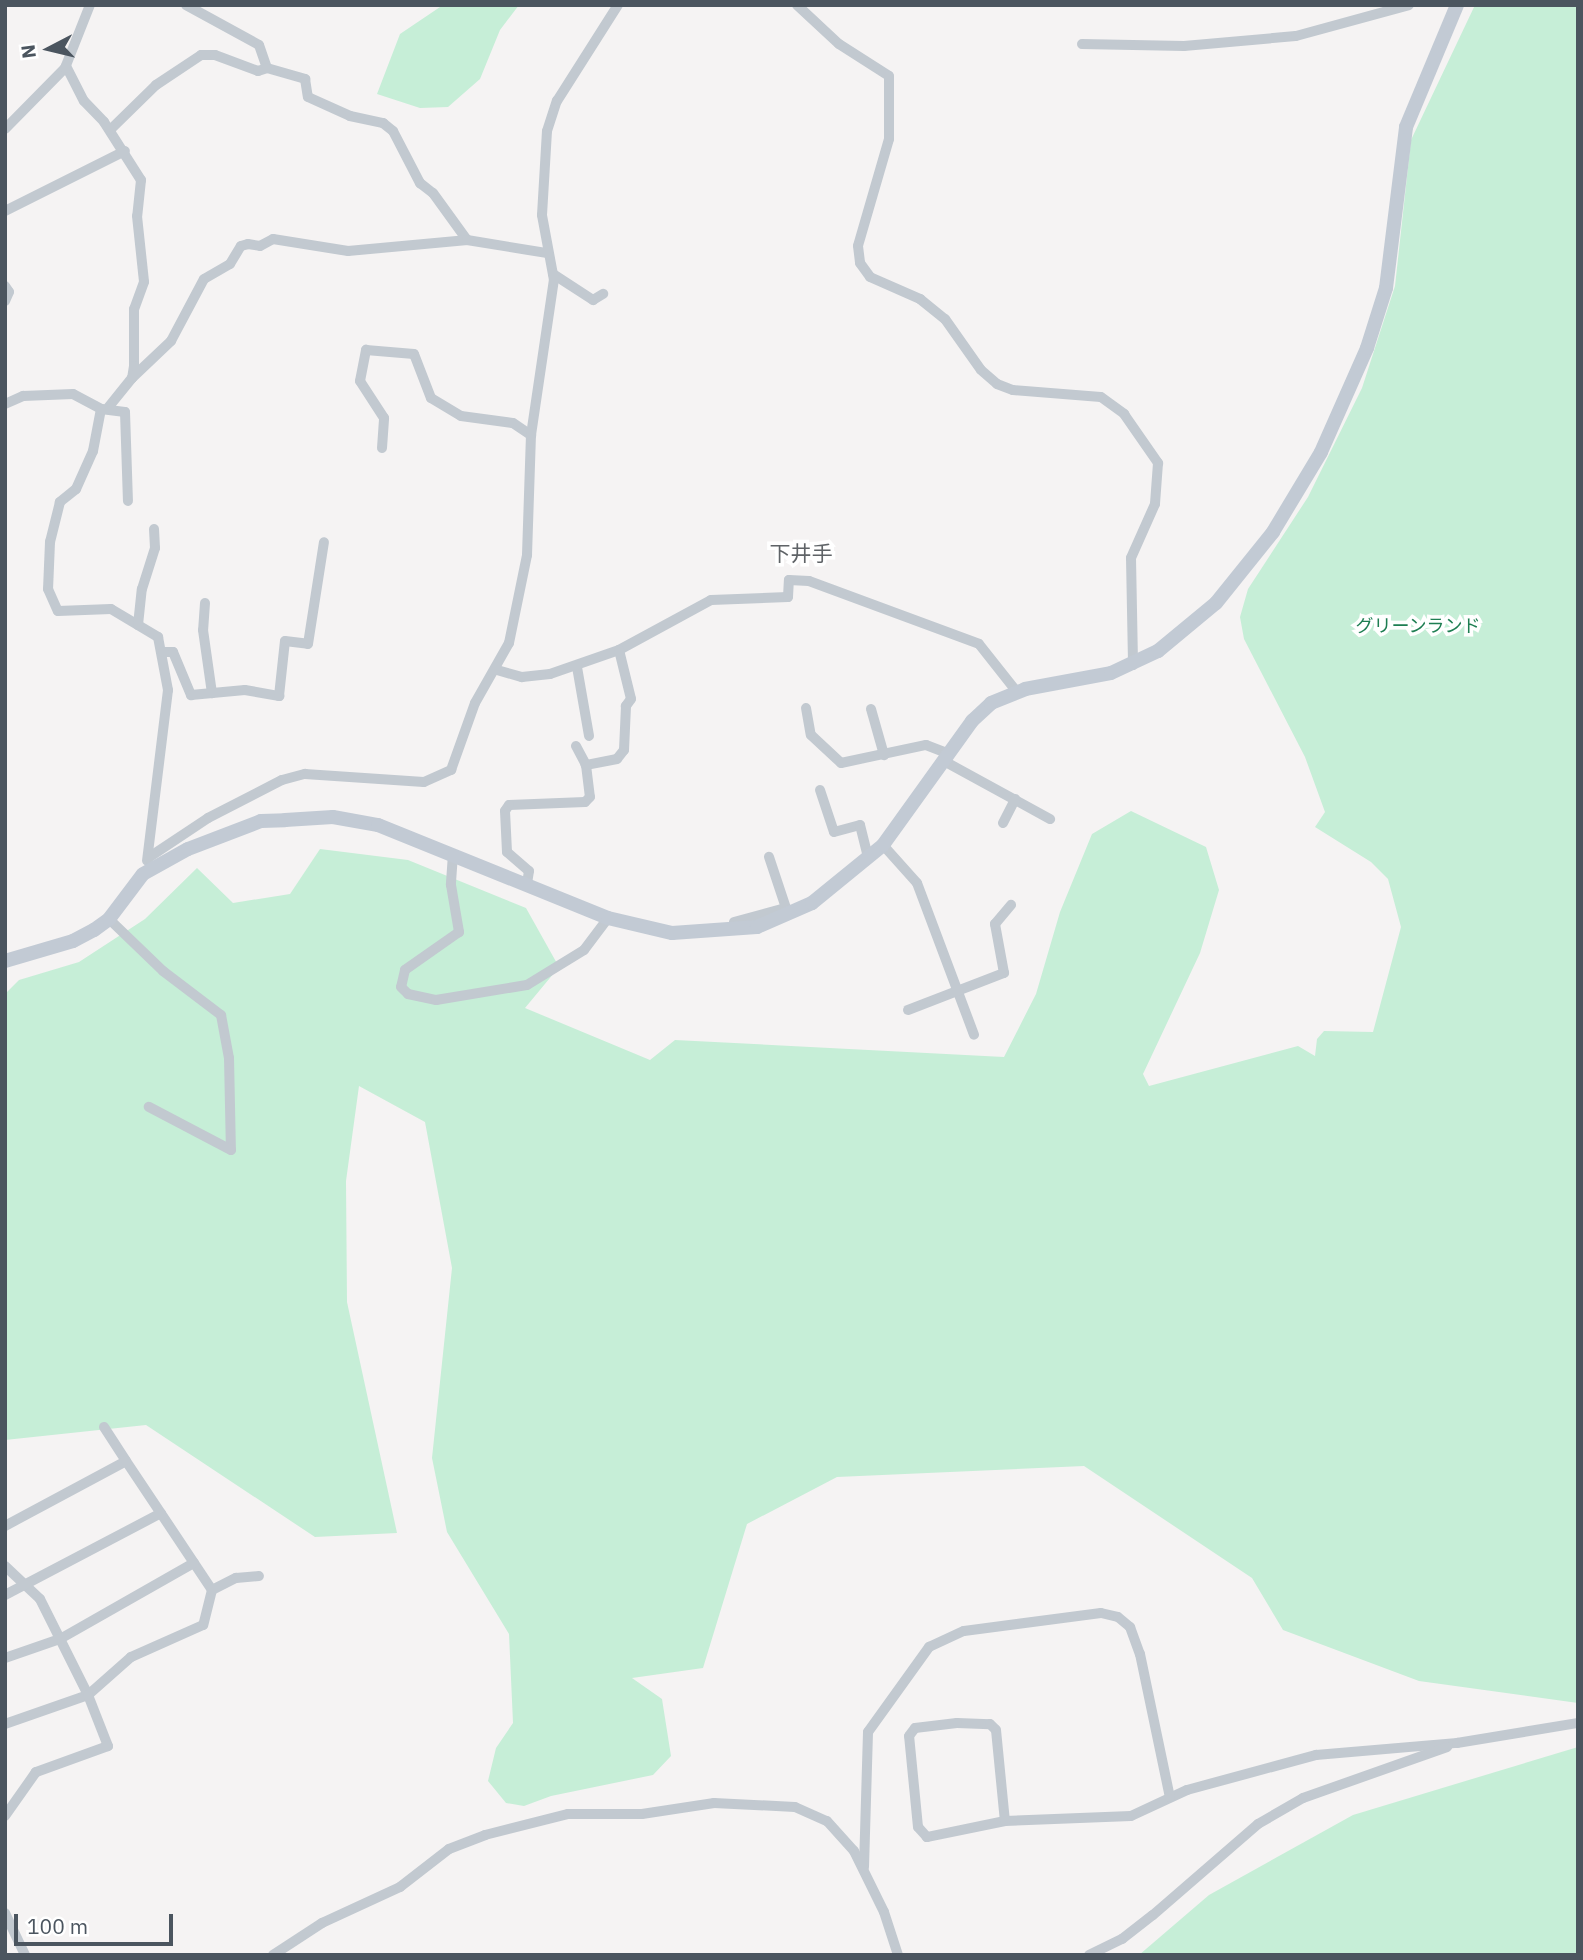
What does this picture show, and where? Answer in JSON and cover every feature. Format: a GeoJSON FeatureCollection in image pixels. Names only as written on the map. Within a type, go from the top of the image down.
{"type":"FeatureCollection","features":[{"type":"Feature","properties":{"kind":"street"},"geometry":{"type":"LineString","coordinates":[[5,129],[66,66],[90,5]]}},
{"type":"Feature","properties":{"kind":"street"},"geometry":{"type":"LineString","coordinates":[[186,5],[259,45],[267,68]]}},
{"type":"Feature","properties":{"kind":"street"},"geometry":{"type":"LineString","coordinates":[[148,858],[208,818],[282,780],[305,774],[424,782],[444,776],[452,770],[475,703],[497,670],[514,625],[527,555],[531,435],[552,274],[546,253],[542,215],[547,131],[557,100],[618,5]]}},
{"type":"Feature","properties":{"kind":"street"},"geometry":{"type":"LineString","coordinates":[[797,5],[839,44],[889,76],[889,139],[858,246],[860,263],[870,277],[920,299],[945,318],[981,370],[997,384],[1013,390],[1101,397],[1124,414],[1158,463],[1155,504],[1131,558],[1133,665]]}},
{"type":"Feature","properties":{"kind":"street"},"geometry":{"type":"LineString","coordinates":[[1082,44],[1184,46],[1296,36],[1409,5]]}},
{"type":"Feature","properties":{"kind":"street"},"geometry":{"type":"LineString","coordinates":[[143,874],[195,846],[261,821],[310,818],[378,825],[608,918],[672,933],[721,933],[757,927],[812,903],[883,845],[947,757],[991,703],[1017,692],[1133,665],[1186,630],[1240,576],[1300,492],[1339,416],[1386,288],[1406,127],[1457,5]]}},
{"type":"Feature","properties":{"kind":"street"},"geometry":{"type":"LineString","coordinates":[[110,130],[156,85],[201,55],[215,55],[258,71],[267,68],[305,79],[308,97],[350,116],[383,123],[393,131],[420,183],[433,193],[467,240]]}},
{"type":"Feature","properties":{"kind":"street"},"geometry":{"type":"LineString","coordinates":[[66,66],[84,101],[110,130],[137,169],[142,196],[137,216],[144,282],[134,309],[132,378]]}},
{"type":"Feature","properties":{"kind":"street"},"geometry":{"type":"LineString","coordinates":[[5,211],[125,151]]}},
{"type":"Feature","properties":{"kind":"street"},"geometry":{"type":"LineString","coordinates":[[5,961],[73,941],[109,919],[143,874],[148,858],[168,690],[158,636],[111,610],[58,611],[48,589],[50,542],[60,502],[76,489],[93,451],[104,409],[171,341],[204,279],[230,264],[241,246],[273,239],[348,251],[467,240],[546,253]]}},
{"type":"Feature","properties":{"kind":"street"},"geometry":{"type":"LineString","coordinates":[[552,274],[593,300],[603,294]]}},
{"type":"Feature","properties":{"kind":"street"},"geometry":{"type":"LineString","coordinates":[[5,286],[9,292],[5,301]]}},
{"type":"Feature","properties":{"kind":"street"},"geometry":{"type":"LineString","coordinates":[[382,448],[384,418],[360,381],[366,350],[414,354],[431,398],[461,416],[513,424],[531,435]]}},
{"type":"Feature","properties":{"kind":"street"},"geometry":{"type":"LineString","coordinates":[[5,404],[23,396],[73,394],[104,409],[125,412],[128,501]]}},
{"type":"Feature","properties":{"kind":"street"},"geometry":{"type":"LineString","coordinates":[[138,625],[142,589],[155,548],[154,529]]}},
{"type":"Feature","properties":{"kind":"street"},"geometry":{"type":"LineString","coordinates":[[163,652],[173,652],[191,695],[245,690],[278,696],[285,641],[308,644],[324,542]]}},
{"type":"Feature","properties":{"kind":"street"},"geometry":{"type":"LineString","coordinates":[[497,670],[522,677],[577,667],[619,650],[711,600],[788,597],[789,580],[809,581],[979,644],[1017,692]]}},
{"type":"Feature","properties":{"kind":"street"},"geometry":{"type":"LineString","coordinates":[[205,603],[203,630],[212,692]]}},
{"type":"Feature","properties":{"kind":"street"},"geometry":{"type":"LineString","coordinates":[[586,765],[617,759],[624,750],[626,706],[632,699],[619,650]]}},
{"type":"Feature","properties":{"kind":"street"},"geometry":{"type":"LineString","coordinates":[[577,667],[589,736]]}},
{"type":"Feature","properties":{"kind":"street"},"geometry":{"type":"LineString","coordinates":[[806,708],[811,735],[831,758],[850,764],[926,745],[1051,819]]}},
{"type":"Feature","properties":{"kind":"street"},"geometry":{"type":"LineString","coordinates":[[871,709],[884,755]]}},
{"type":"Feature","properties":{"kind":"street"},"geometry":{"type":"LineString","coordinates":[[527,884],[528,871],[507,852],[505,811],[509,805],[585,802],[590,797],[586,765],[576,746]]}},
{"type":"Feature","properties":{"kind":"street"},"geometry":{"type":"LineString","coordinates":[[820,790],[834,832],[860,825],[868,857]]}},
{"type":"Feature","properties":{"kind":"street"},"geometry":{"type":"LineString","coordinates":[[1003,823],[1015,799]]}},
{"type":"Feature","properties":{"kind":"street"},"geometry":{"type":"LineString","coordinates":[[883,845],[917,883],[974,1034]]}},
{"type":"Feature","properties":{"kind":"street"},"geometry":{"type":"LineString","coordinates":[[453,855],[451,885],[459,932],[405,970],[401,987],[408,995],[436,1000],[527,985],[584,950],[608,918]]}},
{"type":"Feature","properties":{"kind":"street"},"geometry":{"type":"LineString","coordinates":[[721,933],[722,923],[756,919],[786,908],[769,857]]}},
{"type":"Feature","properties":{"kind":"street"},"geometry":{"type":"LineString","coordinates":[[908,1010],[1004,973],[995,924],[1011,905]]}},
{"type":"Feature","properties":{"kind":"street"},"geometry":{"type":"LineString","coordinates":[[109,919],[163,971],[220,1015],[229,1058],[231,1150],[149,1107]]}},
{"type":"Feature","properties":{"kind":"street"},"geometry":{"type":"LineString","coordinates":[[5,1724],[88,1695],[131,1657],[203,1625],[212,1590],[104,1427]]}},
{"type":"Feature","properties":{"kind":"street"},"geometry":{"type":"LineString","coordinates":[[5,1526],[126,1461]]}},
{"type":"Feature","properties":{"kind":"street"},"geometry":{"type":"LineString","coordinates":[[5,1595],[25,1588],[161,1513]]}},
{"type":"Feature","properties":{"kind":"street"},"geometry":{"type":"LineString","coordinates":[[5,1658],[60,1639],[194,1563]]}},
{"type":"Feature","properties":{"kind":"street"},"geometry":{"type":"LineString","coordinates":[[5,1566],[25,1588],[40,1599],[88,1695],[108,1746],[36,1772],[5,1816]]}},
{"type":"Feature","properties":{"kind":"street"},"geometry":{"type":"LineString","coordinates":[[212,1590],[236,1578],[259,1576]]}},
{"type":"Feature","properties":{"kind":"street"},"geometry":{"type":"LineString","coordinates":[[864,1871],[868,1732],[911,1666],[929,1647],[964,1632],[1101,1613],[1118,1617],[1130,1627],[1140,1654],[1170,1797]]}},
{"type":"Feature","properties":{"kind":"street"},"geometry":{"type":"LineString","coordinates":[[1005,1821],[996,1730],[990,1724],[957,1723],[911,1730],[921,1835],[948,1835],[1005,1821],[1131,1816],[1170,1797],[1316,1755],[1457,1743],[1578,1723]]}},
{"type":"Feature","properties":{"kind":"street"},"geometry":{"type":"LineString","coordinates":[[1089,1955],[1122,1939],[1269,1818],[1303,1798],[1457,1743]]}},
{"type":"Feature","properties":{"kind":"street"},"geometry":{"type":"LineString","coordinates":[[273,1955],[322,1923],[400,1887],[449,1849],[485,1835],[568,1814],[642,1814],[714,1803],[795,1807],[827,1821],[854,1851],[898,1955]]}},
{"type":"Feature","properties":{"kind":"street"},"geometry":{"type":"LineString","coordinates":[[5,1913],[25,1955]]}},
{"type":"Feature","properties":{"kind":"green space"},"geometry":{"type":"Polygon","coordinates":[[[443,5],[519,5],[500,30],[480,79],[448,107],[420,108],[377,94],[400,34],[443,5]]]}},
{"type":"Feature","properties":{"kind":"green space","name":"グリーンランド"},"geometry":{"type":"Polygon","coordinates":[[[1475,5],[1578,5],[1578,1703],[1419,1681],[1283,1630],[1252,1578],[1084,1466],[837,1477],[747,1524],[703,1668],[632,1678],[662,1699],[671,1756],[653,1775],[551,1796],[524,1806],[506,1803],[488,1781],[496,1748],[513,1723],[509,1634],[447,1532],[432,1458],[452,1268],[425,1122],[359,1086],[346,1181],[347,1302],[397,1533],[315,1537],[146,1425],[5,1440],[5,994],[19,980],[79,962],[145,919],[197,868],[233,903],[290,894],[320,849],[408,860],[526,908],[559,967],[525,1008],[650,1060],[675,1040],[1004,1057],[1036,994],[1060,912],[1092,834],[1131,811],[1206,847],[1219,890],[1200,953],[1143,1074],[1149,1086],[1298,1046],[1315,1056],[1317,1039],[1324,1031],[1373,1032],[1401,927],[1388,879],[1371,862],[1315,827],[1325,812],[1305,757],[1244,639],[1240,617],[1248,589],[1308,497],[1362,388],[1395,286],[1411,140],[1475,5]]]}},
{"type":"Feature","properties":{"kind":"green space"},"geometry":{"type":"Polygon","coordinates":[[[1578,1747],[1578,1955],[1139,1955],[1209,1895],[1353,1815],[1578,1747]]]}},
{"type":"Feature","properties":{"kind":"district","name":"下井手"},"geometry":{"type":"Point","coordinates":[801,553]}}]}
